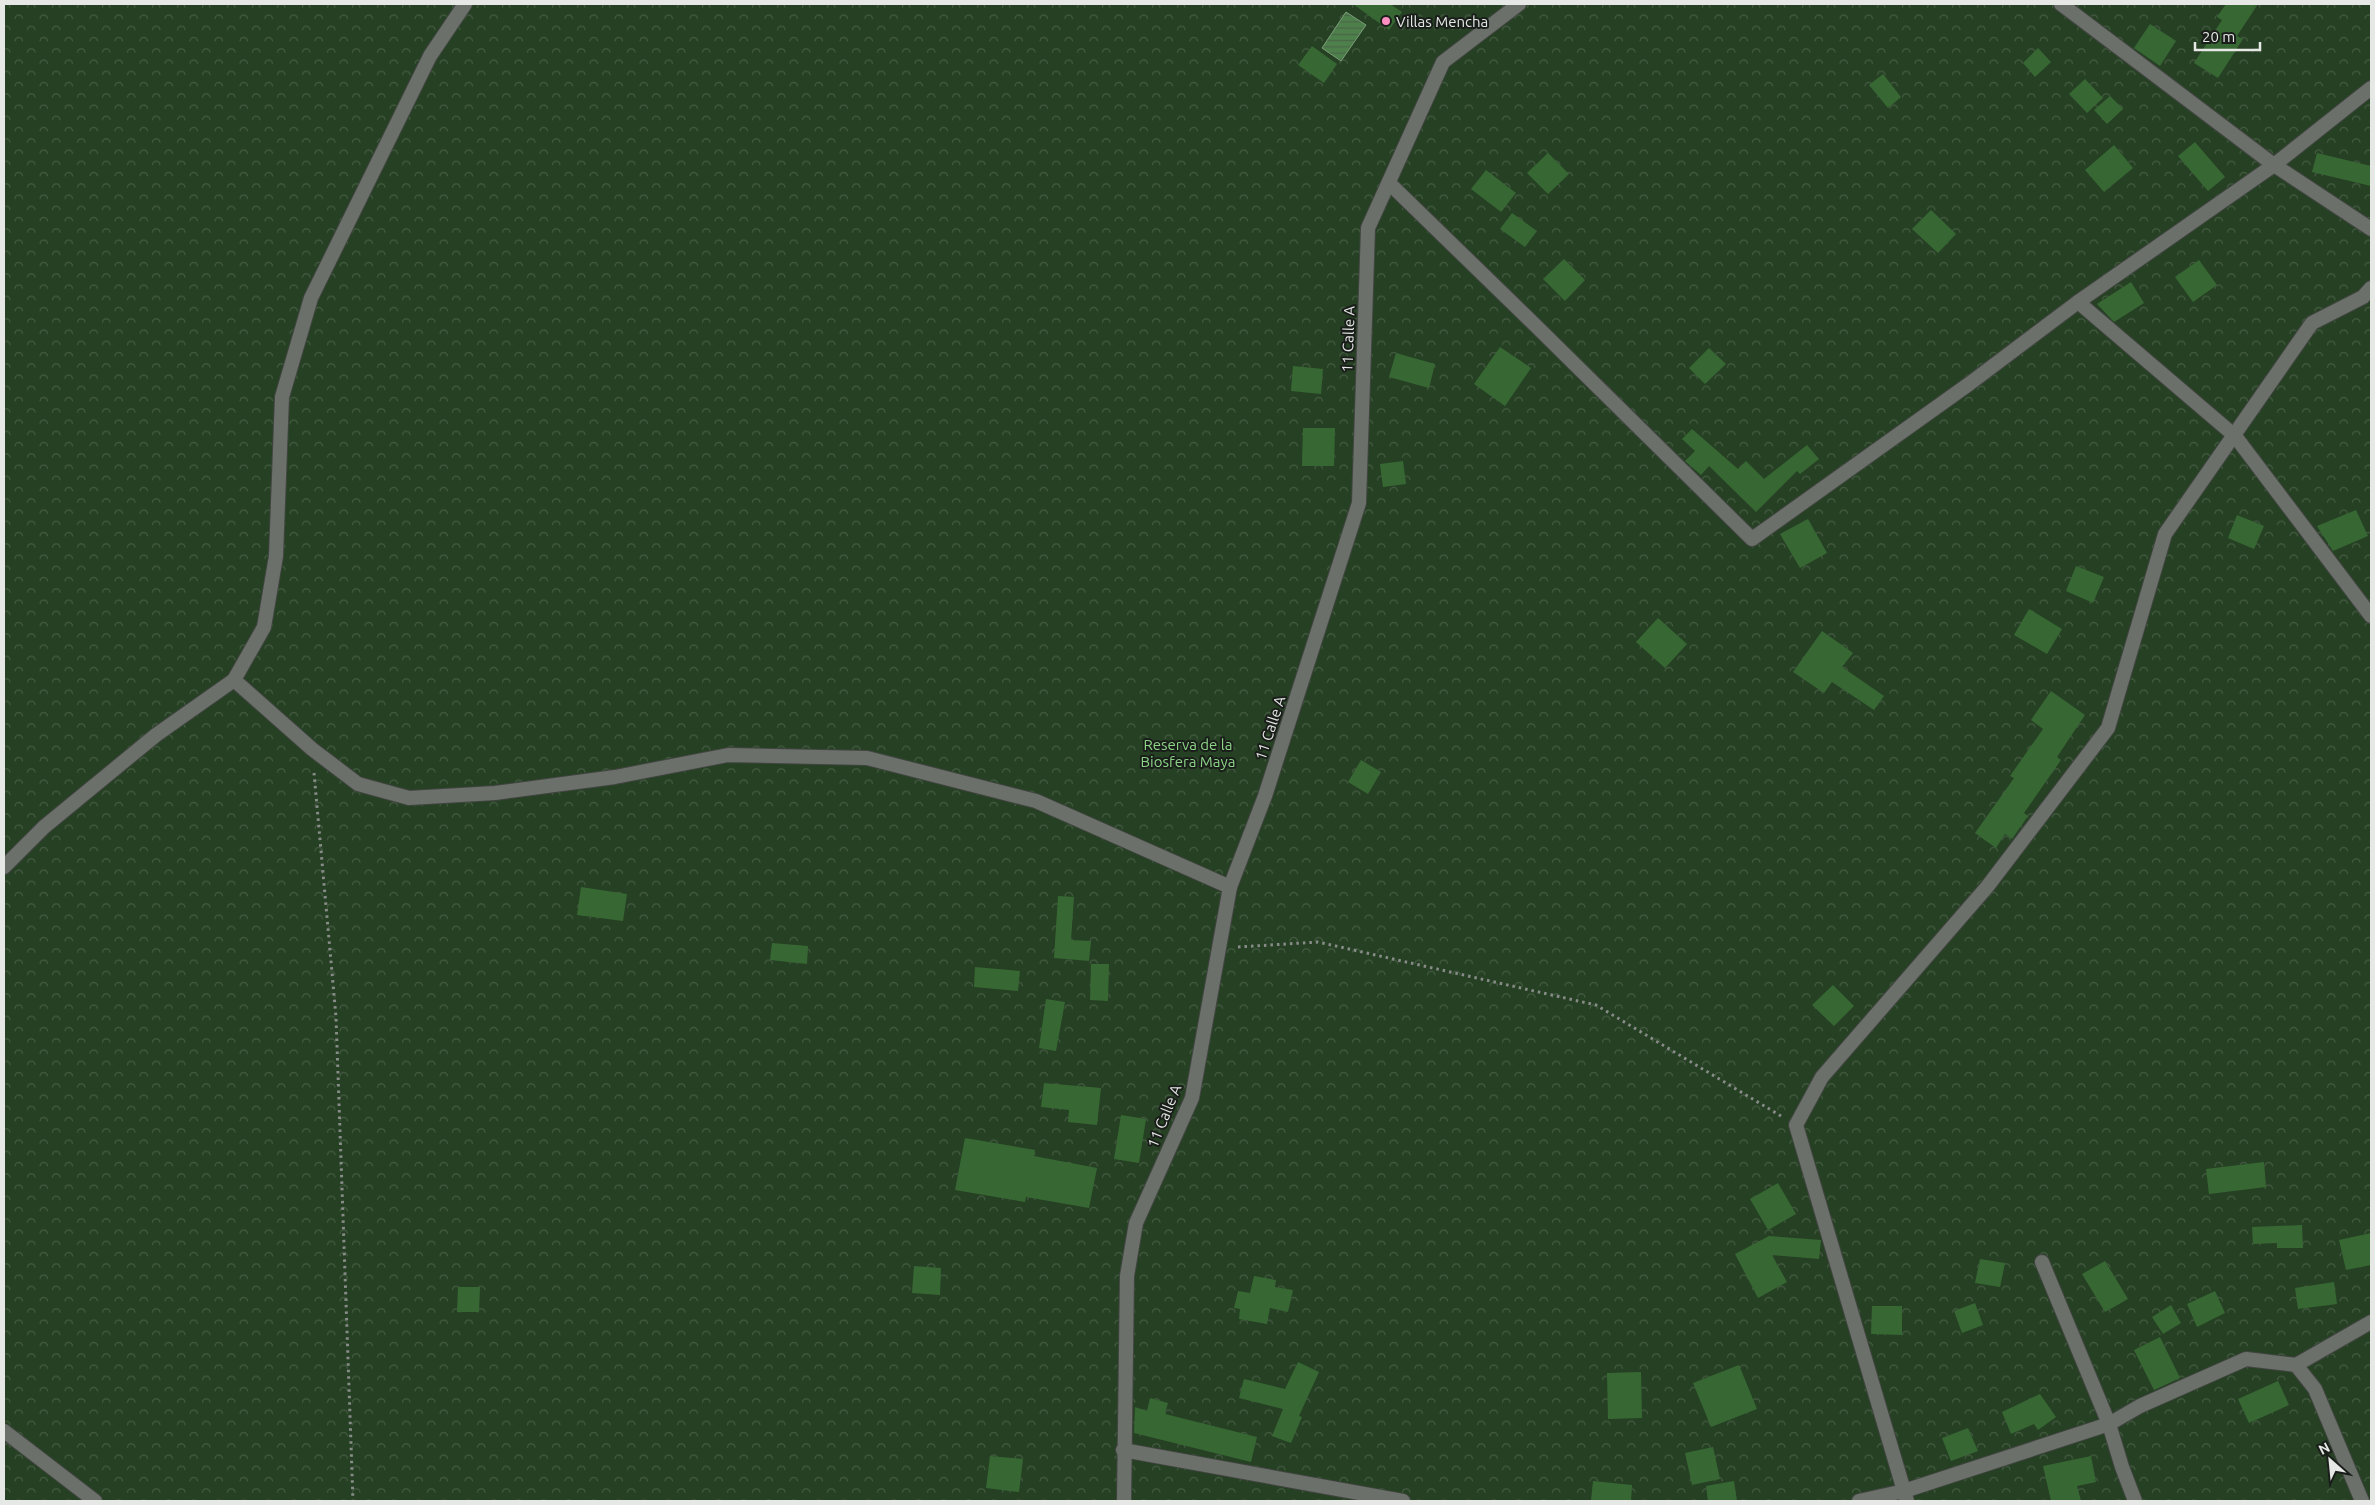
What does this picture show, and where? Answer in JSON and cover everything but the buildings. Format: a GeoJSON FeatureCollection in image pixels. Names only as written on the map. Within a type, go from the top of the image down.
{"type":"FeatureCollection","features":[{"type":"Feature","properties":{"kind":"street"},"geometry":{"type":"LineString","coordinates":[[4,867],[44,827],[156,736],[234,680],[264,628],[276,556],[282,397],[311,298],[430,56],[466,4]]}},
{"type":"Feature","properties":{"kind":"street","name":"11 Calle A"},"geometry":{"type":"LineString","coordinates":[[1124,1501],[1123,1450],[1127,1276],[1136,1223],[1192,1098],[1230,887],[1265,796],[1359,503],[1368,228],[1443,62],[1519,4]]}},
{"type":"Feature","properties":{"kind":"street"},"geometry":{"type":"LineString","coordinates":[[2061,4],[2274,165],[2371,229]]}},
{"type":"Feature","properties":{"kind":"street"},"geometry":{"type":"LineString","coordinates":[[1388,183],[1536,326],[1752,540],[1969,384],[2078,302],[2274,165],[2371,88]]}},
{"type":"Feature","properties":{"kind":"street"},"geometry":{"type":"LineString","coordinates":[[1906,1496],[1796,1125],[1822,1076],[1987,886],[2108,728],[2165,534],[2235,436],[2312,322],[2363,297],[2371,288]]}},
{"type":"Feature","properties":{"kind":"street"},"geometry":{"type":"LineString","coordinates":[[2078,302],[2235,436],[2371,616]]}},
{"type":"Feature","properties":{"kind":"street"},"geometry":{"type":"LineString","coordinates":[[234,680],[312,748],[358,784],[409,798],[495,793],[615,777],[728,755],[867,758],[1036,801],[1230,887]]}},
{"type":"Feature","properties":{"kind":"street"},"geometry":{"type":"LineString","coordinates":[[2042,1262],[2109,1424],[2135,1501]]}},
{"type":"Feature","properties":{"kind":"street"},"geometry":{"type":"LineString","coordinates":[[1859,1501],[1906,1496],[2109,1424],[2140,1406],[2246,1359],[2296,1365],[2371,1322]]}},
{"type":"Feature","properties":{"kind":"street"},"geometry":{"type":"LineString","coordinates":[[2296,1365],[2315,1389],[2362,1501]]}},
{"type":"Feature","properties":{"kind":"street"},"geometry":{"type":"LineString","coordinates":[[4,1431],[96,1501]]}},
{"type":"Feature","properties":{"kind":"street"},"geometry":{"type":"LineString","coordinates":[[1123,1450],[1403,1501]]}},
{"type":"Feature","properties":{"kind":"path"},"geometry":{"type":"LineString","coordinates":[[312,748],[336,1017],[353,1501]]}},
{"type":"Feature","properties":{"kind":"path"},"geometry":{"type":"LineString","coordinates":[[1219,948],[1318,942],[1596,1005],[1796,1125]]}},
{"type":"Feature","properties":{"kind":"green space","name":"Reserva de la Biosfera Maya"},"geometry":{"type":"Polygon","coordinates":[[[4,4],[2371,4],[2371,1501],[4,1501],[4,4]]]}},
{"type":"Feature","properties":{"kind":"shaded area"},"geometry":{"type":"Polygon","coordinates":[[[1346,12],[1366,25],[1341,61],[1322,48],[1346,12]]]}},
{"type":"Feature","properties":{"kind":"place","name":"Villas Mencha"},"geometry":{"type":"Point","coordinates":[1386,21]}}]}
